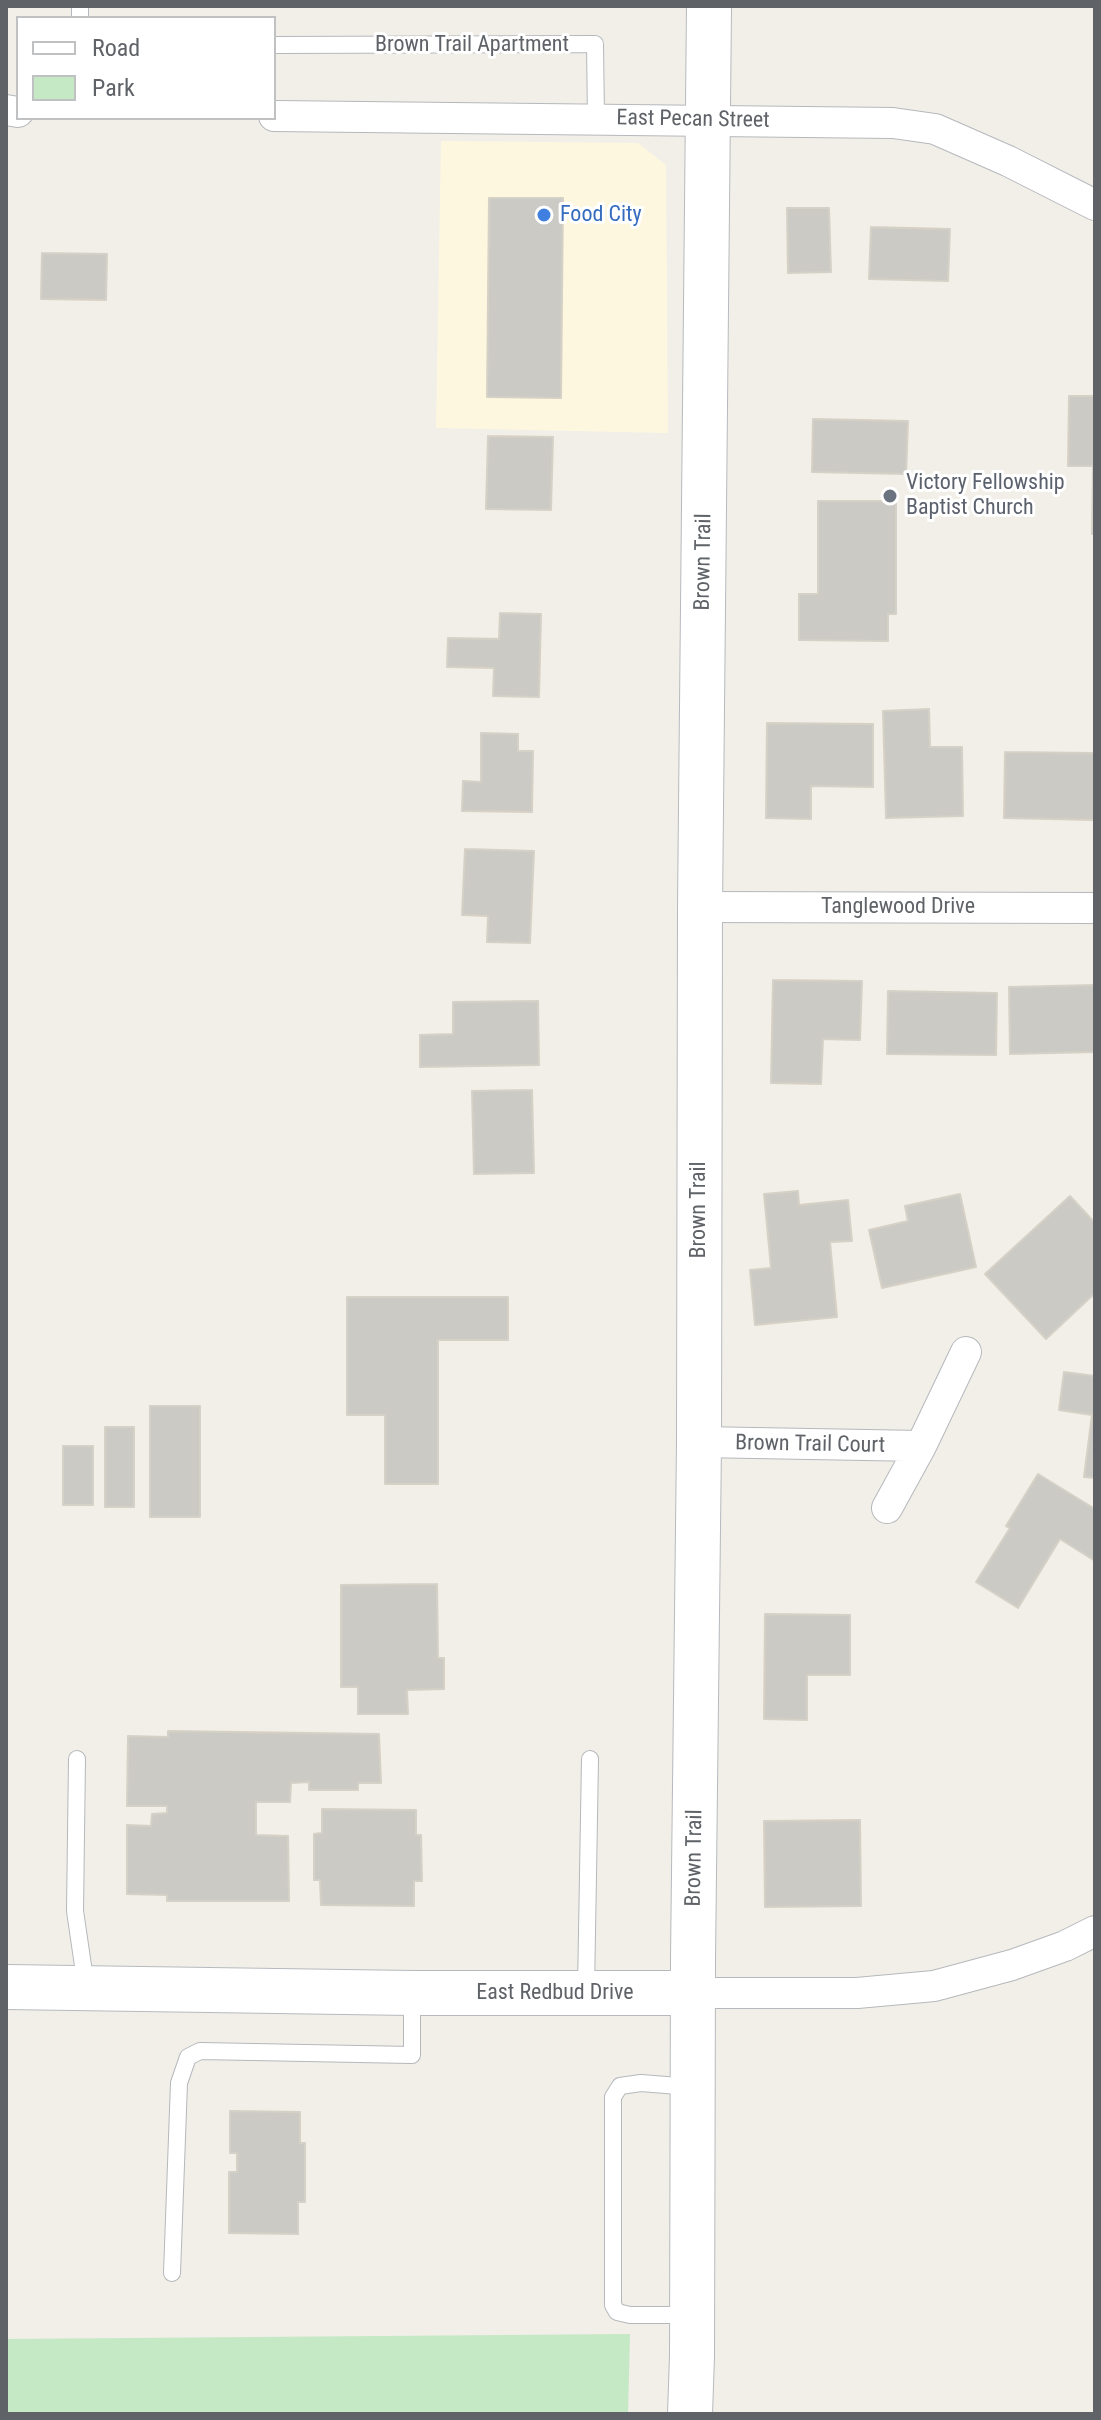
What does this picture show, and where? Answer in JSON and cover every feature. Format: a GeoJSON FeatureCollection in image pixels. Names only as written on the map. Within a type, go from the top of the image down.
{"type":"FeatureCollection","features":[{"type":"Feature","properties":{"kind":"main road","name":"Brown Trail"},"geometry":{"type":"LineString","coordinates":[[690,2414],[709,6]]}},
{"type":"Feature","properties":{"kind":"main road","name":"East Redbud Drive"},"geometry":{"type":"LineString","coordinates":[[6,1987],[412,1993],[693,1993]]}},
{"type":"Feature","properties":{"kind":"street","name":"East Pecan Street"},"geometry":{"type":"LineString","coordinates":[[276,116],[893,123],[935,129],[1008,161],[1095,205]]}},
{"type":"Feature","properties":{"kind":"street","name":"Tanglewood Drive"},"geometry":{"type":"LineString","coordinates":[[700,907],[1095,908]]}},
{"type":"Feature","properties":{"kind":"street","name":"Brown Trail Court"},"geometry":{"type":"LineString","coordinates":[[887,1508],[966,1352]]}},
{"type":"Feature","properties":{"kind":"street","name":"Brown Trail Court"},"geometry":{"type":"LineString","coordinates":[[699,1442],[921,1446]]}},
{"type":"Feature","properties":{"kind":"street","name":"East Redbud Drive"},"geometry":{"type":"LineString","coordinates":[[693,1993],[857,1993],[934,1986],[1012,1965],[1065,1946],[1095,1931]]}},
{"type":"Feature","properties":{"kind":"lane","name":"Brown Trail Apartment"},"geometry":{"type":"LineString","coordinates":[[276,45],[595,44],[596,119]]}},
{"type":"Feature","properties":{"kind":"lane"},"geometry":{"type":"LineString","coordinates":[[77,1759],[75,1911],[86,1987]]}},
{"type":"Feature","properties":{"kind":"lane"},"geometry":{"type":"LineString","coordinates":[[586,1993],[590,1759]]}},
{"type":"Feature","properties":{"kind":"lane"},"geometry":{"type":"LineString","coordinates":[[172,2273],[179,2083],[188,2057],[200,2051],[412,2055],[412,1993]]}},
{"type":"Feature","properties":{"kind":"lane"},"geometry":{"type":"LineString","coordinates":[[692,2315],[630,2315],[617,2312],[613,2305],[613,2097],[620,2086],[641,2083],[693,2087]]}},
{"type":"Feature","properties":{"kind":"shaded area"},"geometry":{"type":"Polygon","coordinates":[[[441,141],[638,143],[666,165],[668,433],[436,428],[441,141]]]}},
{"type":"Feature","properties":{"kind":"green space"},"geometry":{"type":"Polygon","coordinates":[[[630,2334],[628,2414],[6,2414],[6,2339],[630,2334]]]}},
{"type":"Feature","properties":{"kind":"building"},"geometry":{"type":"Polygon","coordinates":[[[489,198],[563,198],[561,398],[487,397],[489,198]]]}},
{"type":"Feature","properties":{"kind":"building"},"geometry":{"type":"Polygon","coordinates":[[[787,208],[829,208],[831,272],[788,273],[787,208]]]}},
{"type":"Feature","properties":{"kind":"building"},"geometry":{"type":"Polygon","coordinates":[[[871,227],[950,229],[948,281],[869,279],[871,227]]]}},
{"type":"Feature","properties":{"kind":"building"},"geometry":{"type":"Polygon","coordinates":[[[42,253],[107,254],[106,300],[41,299],[42,253]]]}},
{"type":"Feature","properties":{"kind":"building"},"geometry":{"type":"Polygon","coordinates":[[[1069,396],[1095,396],[1095,534],[1092,534],[1093,466],[1068,466],[1069,396]]]}},
{"type":"Feature","properties":{"kind":"building"},"geometry":{"type":"Polygon","coordinates":[[[813,419],[908,421],[906,474],[812,472],[813,419]]]}},
{"type":"Feature","properties":{"kind":"building"},"geometry":{"type":"Polygon","coordinates":[[[488,436],[553,437],[551,510],[486,509],[488,436]]]}},
{"type":"Feature","properties":{"kind":"building"},"geometry":{"type":"Polygon","coordinates":[[[818,501],[896,501],[896,614],[888,614],[888,641],[799,640],[799,594],[818,594],[818,501]]]}},
{"type":"Feature","properties":{"kind":"building"},"geometry":{"type":"Polygon","coordinates":[[[500,613],[541,614],[539,697],[493,696],[494,668],[447,667],[448,638],[499,639],[500,613]]]}},
{"type":"Feature","properties":{"kind":"building"},"geometry":{"type":"Polygon","coordinates":[[[929,709],[930,747],[962,747],[963,816],[886,818],[883,711],[929,709]]]}},
{"type":"Feature","properties":{"kind":"building"},"geometry":{"type":"Polygon","coordinates":[[[767,723],[873,724],[873,787],[811,786],[811,819],[766,818],[767,723]]]}},
{"type":"Feature","properties":{"kind":"building"},"geometry":{"type":"Polygon","coordinates":[[[481,733],[518,734],[518,751],[533,751],[532,812],[462,811],[463,781],[481,782],[481,733]]]}},
{"type":"Feature","properties":{"kind":"building"},"geometry":{"type":"Polygon","coordinates":[[[1005,752],[1095,753],[1095,820],[1004,818],[1005,752]]]}},
{"type":"Feature","properties":{"kind":"building"},"geometry":{"type":"Polygon","coordinates":[[[465,849],[534,851],[530,943],[487,942],[488,916],[462,915],[465,849]]]}},
{"type":"Feature","properties":{"kind":"building"},"geometry":{"type":"Polygon","coordinates":[[[773,980],[862,981],[860,1040],[823,1039],[821,1084],[771,1083],[773,980]]]}},
{"type":"Feature","properties":{"kind":"building"},"geometry":{"type":"Polygon","coordinates":[[[1095,985],[1095,1052],[1010,1054],[1009,987],[1095,985]]]}},
{"type":"Feature","properties":{"kind":"building"},"geometry":{"type":"Polygon","coordinates":[[[888,991],[997,993],[996,1055],[887,1054],[888,991]]]}},
{"type":"Feature","properties":{"kind":"building"},"geometry":{"type":"Polygon","coordinates":[[[538,1001],[539,1065],[420,1067],[420,1035],[453,1034],[453,1002],[538,1001]]]}},
{"type":"Feature","properties":{"kind":"building"},"geometry":{"type":"Polygon","coordinates":[[[532,1090],[534,1173],[474,1174],[472,1091],[532,1090]]]}},
{"type":"Feature","properties":{"kind":"building"},"geometry":{"type":"Polygon","coordinates":[[[798,1191],[799,1205],[848,1200],[852,1241],[830,1242],[837,1317],[755,1325],[750,1270],[771,1268],[764,1194],[798,1191]]]}},
{"type":"Feature","properties":{"kind":"building"},"geometry":{"type":"Polygon","coordinates":[[[960,1194],[976,1267],[882,1288],[869,1230],[908,1221],[905,1206],[960,1194]]]}},
{"type":"Feature","properties":{"kind":"building"},"geometry":{"type":"Polygon","coordinates":[[[1070,1196],[1095,1223],[1095,1293],[1046,1339],[985,1274],[1070,1196]]]}},
{"type":"Feature","properties":{"kind":"building"},"geometry":{"type":"Polygon","coordinates":[[[347,1297],[508,1297],[508,1340],[438,1340],[438,1484],[385,1484],[385,1415],[347,1415],[347,1297]]]}},
{"type":"Feature","properties":{"kind":"building"},"geometry":{"type":"Polygon","coordinates":[[[1064,1372],[1095,1376],[1095,1478],[1084,1477],[1092,1415],[1059,1410],[1064,1372]]]}},
{"type":"Feature","properties":{"kind":"building"},"geometry":{"type":"Polygon","coordinates":[[[150,1406],[200,1406],[200,1517],[150,1517],[150,1406]]]}},
{"type":"Feature","properties":{"kind":"building"},"geometry":{"type":"Polygon","coordinates":[[[105,1427],[134,1427],[134,1507],[105,1507],[105,1427]]]}},
{"type":"Feature","properties":{"kind":"building"},"geometry":{"type":"Polygon","coordinates":[[[63,1446],[93,1446],[93,1505],[63,1505],[63,1446]]]}},
{"type":"Feature","properties":{"kind":"building"},"geometry":{"type":"Polygon","coordinates":[[[1038,1474],[1095,1509],[1095,1561],[1060,1539],[1018,1608],[976,1582],[1010,1528],[1006,1526],[1038,1474]]]}},
{"type":"Feature","properties":{"kind":"building"},"geometry":{"type":"Polygon","coordinates":[[[437,1584],[438,1658],[444,1658],[444,1689],[407,1690],[408,1714],[358,1714],[358,1687],[341,1687],[341,1585],[437,1584]]]}},
{"type":"Feature","properties":{"kind":"building"},"geometry":{"type":"Polygon","coordinates":[[[765,1614],[850,1615],[850,1675],[807,1675],[807,1720],[764,1719],[765,1614]]]}},
{"type":"Feature","properties":{"kind":"building"},"geometry":{"type":"Polygon","coordinates":[[[168,1731],[379,1734],[381,1783],[358,1783],[358,1790],[309,1790],[309,1782],[291,1783],[290,1802],[256,1802],[256,1835],[288,1836],[289,1901],[167,1901],[167,1895],[127,1894],[127,1825],[151,1826],[152,1814],[167,1813],[167,1806],[127,1806],[128,1736],[168,1737],[168,1731]]]}},
{"type":"Feature","properties":{"kind":"building"},"geometry":{"type":"Polygon","coordinates":[[[322,1809],[416,1810],[416,1835],[421,1835],[422,1881],[414,1881],[414,1906],[321,1905],[320,1880],[314,1880],[314,1834],[322,1833],[322,1809]]]}},
{"type":"Feature","properties":{"kind":"building"},"geometry":{"type":"Polygon","coordinates":[[[860,1820],[861,1906],[765,1907],[764,1821],[860,1820]]]}},
{"type":"Feature","properties":{"kind":"building"},"geometry":{"type":"Polygon","coordinates":[[[230,2111],[300,2112],[300,2143],[305,2143],[305,2202],[298,2202],[298,2234],[229,2233],[229,2172],[237,2172],[237,2153],[230,2153],[230,2111]]]}},
{"type":"Feature","properties":{"kind":"place","name":"Food City"},"geometry":{"type":"Point","coordinates":[544,215]}},
{"type":"Feature","properties":{"kind":"place","name":"Victory Fellowship Baptist Church"},"geometry":{"type":"Point","coordinates":[890,496]}}]}
